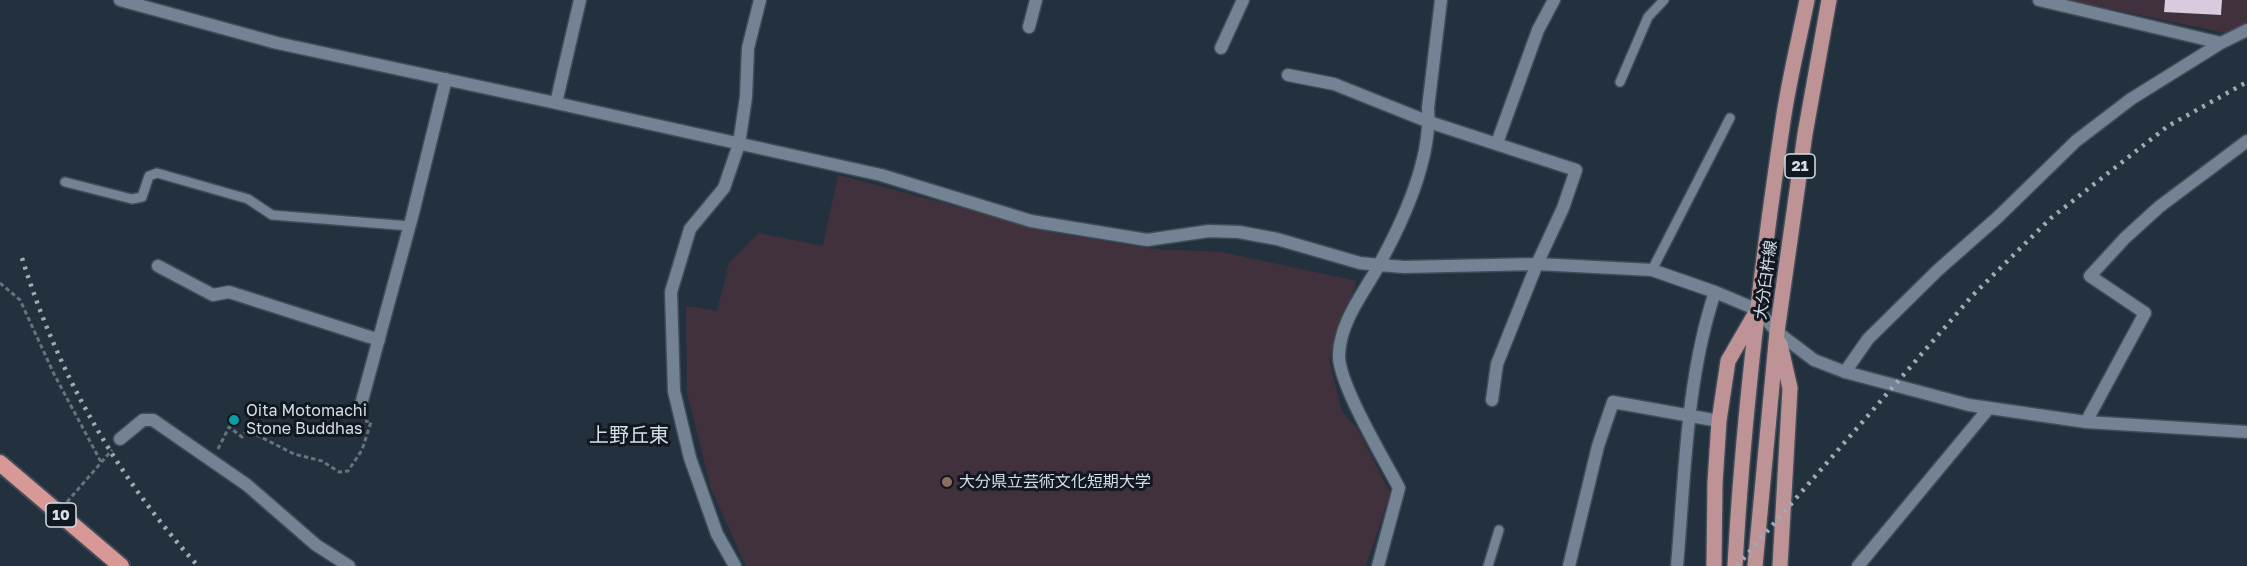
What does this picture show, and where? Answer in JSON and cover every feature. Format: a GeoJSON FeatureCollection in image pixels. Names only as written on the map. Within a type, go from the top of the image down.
{"type":"FeatureCollection","features":[{"type":"Feature","properties":{"kind":"highway","name":"10"},"geometry":{"type":"LineString","coordinates":[[0,463],[121,566]]}},
{"type":"Feature","properties":{"kind":"main road","name":"大分臼杵線"},"geometry":{"type":"LineString","coordinates":[[1735,566],[1744,443],[1758,310],[1783,119],[1807,0]]}},
{"type":"Feature","properties":{"kind":"main road","name":"大分臼杵線"},"geometry":{"type":"LineString","coordinates":[[1755,566],[1777,332],[1805,134],[1829,0]]}},
{"type":"Feature","properties":{"kind":"main road"},"geometry":{"type":"LineString","coordinates":[[1714,566],[1715,483],[1719,421],[1728,361],[1758,310]]}},
{"type":"Feature","properties":{"kind":"main road"},"geometry":{"type":"LineString","coordinates":[[1777,332],[1790,388],[1780,566]]}},
{"type":"Feature","properties":{"kind":"street"},"geometry":{"type":"LineString","coordinates":[[120,0],[277,44],[556,103],[881,176],[1031,222],[1147,240],[1209,231],[1239,232],[1277,239],[1378,266],[1538,264],[1652,270],[1758,310],[1777,332],[1814,360],[1845,372],[1989,408],[2086,422],[2247,432]]}},
{"type":"Feature","properties":{"kind":"street"},"geometry":{"type":"LineString","coordinates":[[556,103],[580,0]]}},
{"type":"Feature","properties":{"kind":"street"},"geometry":{"type":"LineString","coordinates":[[735,566],[717,534],[690,458],[674,391],[671,292],[690,229],[724,188],[739,144],[746,97],[748,48],[760,0]]}},
{"type":"Feature","properties":{"kind":"street"},"geometry":{"type":"LineString","coordinates":[[1029,27],[1036,0]]}},
{"type":"Feature","properties":{"kind":"street"},"geometry":{"type":"LineString","coordinates":[[1221,48],[1243,0]]}},
{"type":"Feature","properties":{"kind":"street"},"geometry":{"type":"LineString","coordinates":[[1378,566],[1398,488],[1342,377],[1339,356],[1345,326],[1378,266],[1413,194],[1426,145],[1428,108],[1441,0]]}},
{"type":"Feature","properties":{"kind":"street"},"geometry":{"type":"LineString","coordinates":[[1497,143],[1538,30],[1554,0]]}},
{"type":"Feature","properties":{"kind":"street"},"geometry":{"type":"LineString","coordinates":[[2039,0],[2221,43]]}},
{"type":"Feature","properties":{"kind":"street"},"geometry":{"type":"LineString","coordinates":[[1845,372],[1868,339],[2076,141],[2131,99],[2221,43],[2247,30]]}},
{"type":"Feature","properties":{"kind":"street"},"geometry":{"type":"LineString","coordinates":[[1288,75],[1334,84],[1429,122],[1576,170],[1563,208],[1497,364],[1492,400]]}},
{"type":"Feature","properties":{"kind":"street"},"geometry":{"type":"LineString","coordinates":[[360,408],[410,226],[446,79]]}},
{"type":"Feature","properties":{"kind":"street"},"geometry":{"type":"LineString","coordinates":[[2086,422],[2145,313],[2090,276],[2126,237],[2159,207],[2247,141]]}},
{"type":"Feature","properties":{"kind":"street"},"geometry":{"type":"LineString","coordinates":[[158,266],[213,295],[229,292],[379,340]]}},
{"type":"Feature","properties":{"kind":"street"},"geometry":{"type":"LineString","coordinates":[[1677,566],[1690,417],[1703,329],[1715,292]]}},
{"type":"Feature","properties":{"kind":"street"},"geometry":{"type":"LineString","coordinates":[[1569,566],[1598,446],[1613,402],[1719,421]]}},
{"type":"Feature","properties":{"kind":"street"},"geometry":{"type":"LineString","coordinates":[[1858,566],[1989,408]]}},
{"type":"Feature","properties":{"kind":"street"},"geometry":{"type":"LineString","coordinates":[[120,439],[143,420],[153,420],[262,497],[316,545],[349,566]]}},
{"type":"Feature","properties":{"kind":"lane"},"geometry":{"type":"LineString","coordinates":[[1620,82],[1648,17],[1664,0]]}},
{"type":"Feature","properties":{"kind":"lane"},"geometry":{"type":"LineString","coordinates":[[1652,270],[1730,118]]}},
{"type":"Feature","properties":{"kind":"lane"},"geometry":{"type":"LineString","coordinates":[[65,182],[132,199],[142,197],[149,176],[157,173],[248,199],[272,215],[410,226]]}},
{"type":"Feature","properties":{"kind":"lane"},"geometry":{"type":"LineString","coordinates":[[1488,566],[1499,530]]}},
{"type":"Feature","properties":{"kind":"path"},"geometry":{"type":"LineString","coordinates":[[0,283],[20,300],[64,395],[101,462]]}},
{"type":"Feature","properties":{"kind":"path"},"geometry":{"type":"LineString","coordinates":[[211,461],[229,427],[242,437],[247,430],[294,454],[322,461],[339,472],[348,471],[362,450],[371,422],[362,420],[360,408]]}},
{"type":"Feature","properties":{"kind":"path"},"geometry":{"type":"LineString","coordinates":[[58,513],[120,439]]}},
{"type":"Feature","properties":{"kind":"shaded area"},"geometry":{"type":"Polygon","coordinates":[[[2068,0],[2247,0],[2247,22],[2226,33],[2068,0]]]}},
{"type":"Feature","properties":{"kind":"shaded area"},"geometry":{"type":"Polygon","coordinates":[[[838,175],[1060,234],[1153,249],[1221,252],[1357,281],[1329,360],[1342,412],[1357,428],[1390,493],[1366,566],[746,566],[711,489],[687,393],[686,306],[717,311],[729,263],[758,233],[823,246],[838,175]]]}},
{"type":"Feature","properties":{"kind":"building"},"geometry":{"type":"Polygon","coordinates":[[[2165,0],[2222,0],[2221,15],[2164,12],[2165,0]]]}},
{"type":"Feature","properties":{"kind":"railway"},"geometry":{"type":"LineString","coordinates":[[1737,566],[1973,295],[2051,218],[2168,126],[2247,82]]}},
{"type":"Feature","properties":{"kind":"railway"},"geometry":{"type":"LineString","coordinates":[[22,258],[53,342],[93,422],[141,496],[198,566]]}},
{"type":"Feature","properties":{"kind":"place","name":"Oita Motomachi Stone Buddhas"},"geometry":{"type":"Point","coordinates":[234,420]}},
{"type":"Feature","properties":{"kind":"place","name":"大分県立芸術文化短期大学"},"geometry":{"type":"Point","coordinates":[947,482]}},
{"type":"Feature","properties":{"kind":"district","name":"上野丘東"},"geometry":{"type":"Point","coordinates":[629,436]}}]}
